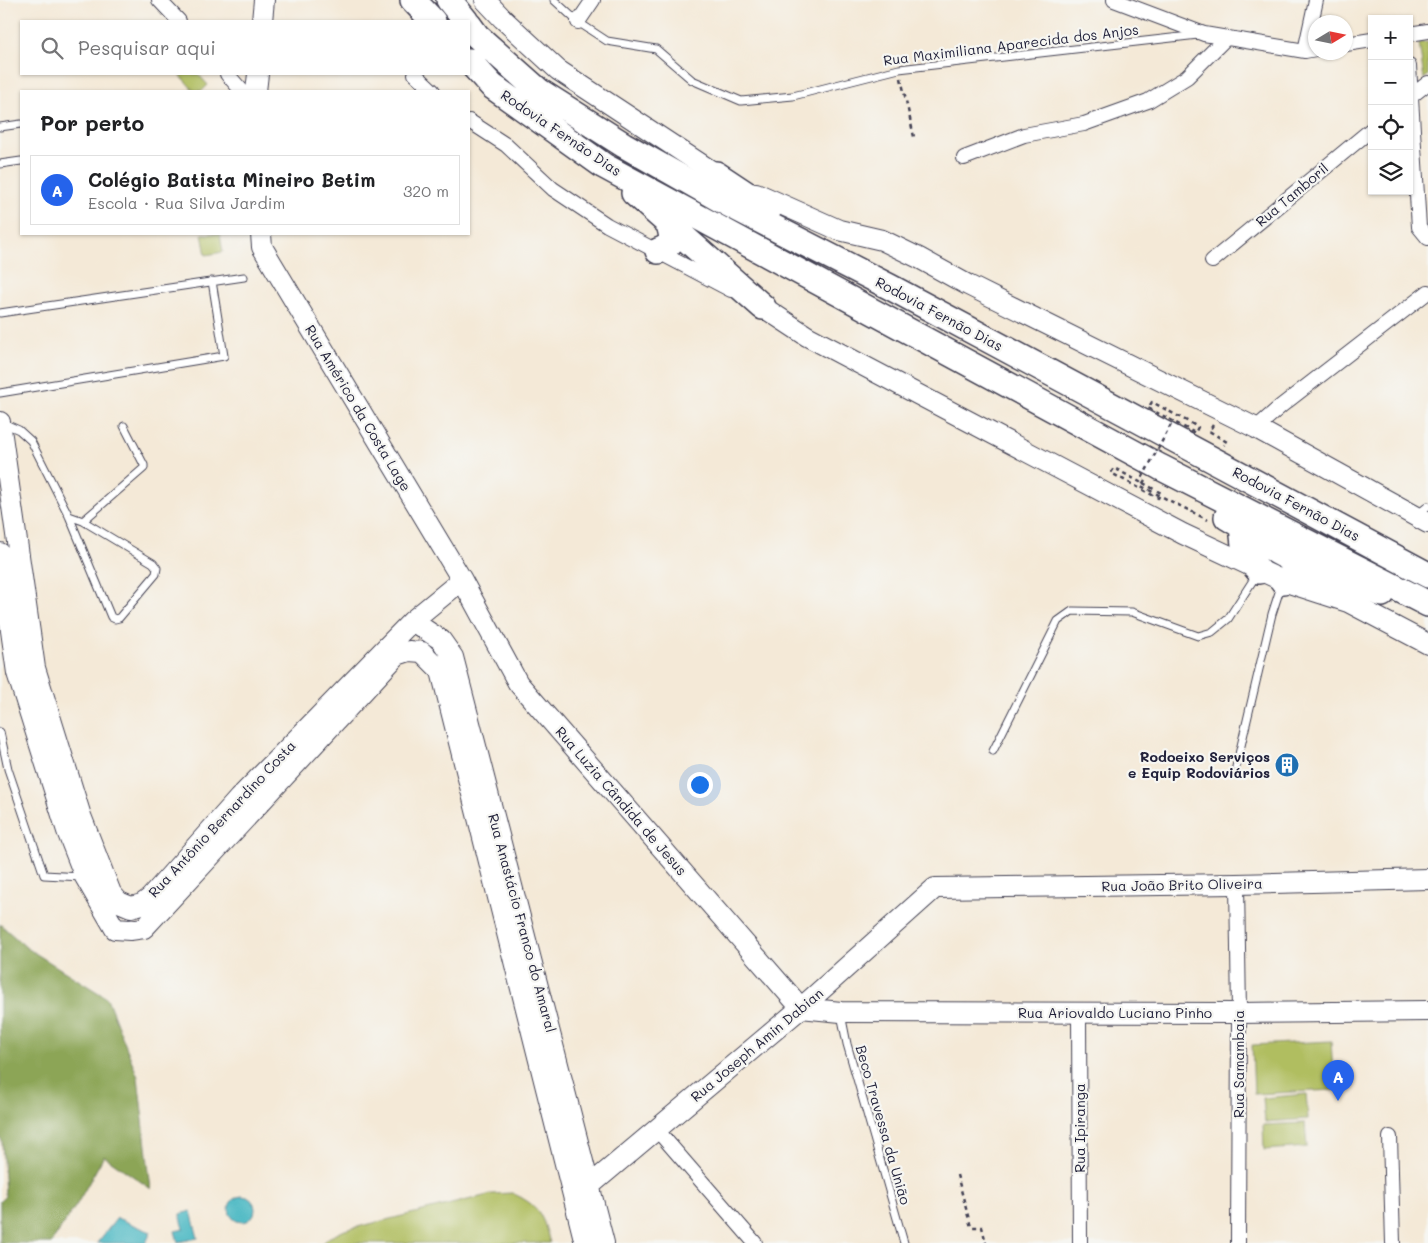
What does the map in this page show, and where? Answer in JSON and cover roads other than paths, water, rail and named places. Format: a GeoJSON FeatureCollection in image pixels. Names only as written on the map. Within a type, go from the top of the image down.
{"type":"FeatureCollection","features":[{"type":"Feature","properties":{"kind":"highway"},"geometry":{"type":"LineString","coordinates":[[413,0],[432,20]]}},
{"type":"Feature","properties":{"kind":"highway"},"geometry":{"type":"LineString","coordinates":[[449,0],[465,20]]}},
{"type":"Feature","properties":{"kind":"highway","name":"Rodovia Fernão Dias"},"geometry":{"type":"LineString","coordinates":[[470,26],[477,36],[539,91],[624,145],[728,204],[890,288],[1428,575]]}},
{"type":"Feature","properties":{"kind":"highway","name":"Rodovia Fernão Dias"},"geometry":{"type":"LineString","coordinates":[[470,62],[492,86],[604,166],[1153,472],[1428,604]]}},
{"type":"Feature","properties":{"kind":"highway"},"geometry":{"type":"LineString","coordinates":[[604,166],[763,307]]}},
{"type":"Feature","properties":{"kind":"highway"},"geometry":{"type":"LineString","coordinates":[[716,174],[890,288]]}},
{"type":"Feature","properties":{"kind":"highway"},"geometry":{"type":"LineString","coordinates":[[658,251],[666,248],[671,243],[673,237],[669,224]]}},
{"type":"Feature","properties":{"kind":"highway"},"geometry":{"type":"LineString","coordinates":[[1153,472],[1175,490],[1242,526],[1277,552],[1313,571],[1391,597],[1428,604]]}},
{"type":"Feature","properties":{"kind":"highway"},"geometry":{"type":"LineString","coordinates":[[1242,526],[1245,554],[1259,571]]}},
{"type":"Feature","properties":{"kind":"highway"},"geometry":{"type":"LineString","coordinates":[[1283,581],[1298,573],[1313,571]]}},
{"type":"Feature","properties":{"kind":"street"},"geometry":{"type":"LineString","coordinates":[[160,0],[178,20]]}},
{"type":"Feature","properties":{"kind":"street"},"geometry":{"type":"LineString","coordinates":[[262,20],[264,0]]}},
{"type":"Feature","properties":{"kind":"street"},"geometry":{"type":"LineString","coordinates":[[485,0],[558,70],[716,174],[839,230],[882,240],[968,285],[1256,428],[1424,515]]}},
{"type":"Feature","properties":{"kind":"street"},"geometry":{"type":"LineString","coordinates":[[578,22],[593,0]]}},
{"type":"Feature","properties":{"kind":"street"},"geometry":{"type":"LineString","coordinates":[[1114,0],[1204,34],[1308,50]]}},
{"type":"Feature","properties":{"kind":"street"},"geometry":{"type":"LineString","coordinates":[[1314,15],[1316,0]]}},
{"type":"Feature","properties":{"kind":"street"},"geometry":{"type":"LineString","coordinates":[[1413,33],[1428,31]]}},
{"type":"Feature","properties":{"kind":"street"},"geometry":{"type":"LineString","coordinates":[[964,158],[1024,135],[1084,124],[1148,101],[1187,77],[1225,38]]}},
{"type":"Feature","properties":{"kind":"street"},"geometry":{"type":"LineString","coordinates":[[1353,43],[1368,41]]}},
{"type":"Feature","properties":{"kind":"street"},"geometry":{"type":"LineString","coordinates":[[227,75],[241,90]]}},
{"type":"Feature","properties":{"kind":"street"},"geometry":{"type":"LineString","coordinates":[[256,90],[258,75]]}},
{"type":"Feature","properties":{"kind":"street"},"geometry":{"type":"LineString","coordinates":[[415,75],[432,90]]}},
{"type":"Feature","properties":{"kind":"street"},"geometry":{"type":"LineString","coordinates":[[1413,95],[1428,83]]}},
{"type":"Feature","properties":{"kind":"street"},"geometry":{"type":"LineString","coordinates":[[1411,105],[1419,228],[1428,238]]}},
{"type":"Feature","properties":{"kind":"street"},"geometry":{"type":"LineString","coordinates":[[470,122],[506,145],[553,189],[607,225],[763,307],[807,336],[1111,496],[1259,571],[1283,581],[1348,602],[1428,644]]}},
{"type":"Feature","properties":{"kind":"street","name":"Rua Tamboril"},"geometry":{"type":"LineString","coordinates":[[1212,261],[1368,132]]}},
{"type":"Feature","properties":{"kind":"street","name":"Rua Américo da Costa Lage"},"geometry":{"type":"LineString","coordinates":[[261,235],[262,247],[462,580]]}},
{"type":"Feature","properties":{"kind":"street"},"geometry":{"type":"LineString","coordinates":[[1256,428],[1281,406],[1428,292]]}},
{"type":"Feature","properties":{"kind":"street","name":"Rua Antônio Bernardino Costa"},"geometry":{"type":"LineString","coordinates":[[0,422],[35,668],[81,816],[111,893],[119,902],[131,908],[142,904],[150,898],[397,655]]}},
{"type":"Feature","properties":{"kind":"street","name":"Rua Antônio Bernardino Costa"},"geometry":{"type":"LineString","coordinates":[[0,553],[17,673],[67,831],[85,877],[115,929],[130,930],[144,928],[246,804],[412,621],[462,580]]}},
{"type":"Feature","properties":{"kind":"street","name":"Rua Luzia Cândida de Jesus"},"geometry":{"type":"LineString","coordinates":[[462,580],[518,682],[801,1008]]}},
{"type":"Feature","properties":{"kind":"street","name":"Rua Anastácio Franco do Amaral"},"geometry":{"type":"LineString","coordinates":[[412,621],[441,640],[452,657],[582,1192],[586,1243]]}},
{"type":"Feature","properties":{"kind":"street","name":"Rua Anastácio Franco do Amaral"},"geometry":{"type":"LineString","coordinates":[[397,655],[409,651],[422,652],[441,671],[582,1192],[604,1243]]}},
{"type":"Feature","properties":{"kind":"street","name":"Rua João Brito Oliveira"},"geometry":{"type":"LineString","coordinates":[[935,888],[1237,884],[1428,879]]}},
{"type":"Feature","properties":{"kind":"street","name":"Rua Samambaia"},"geometry":{"type":"LineString","coordinates":[[1237,884],[1239,1013],[1238,1243]]}},
{"type":"Feature","properties":{"kind":"street","name":"Rua Joseph Amin Dabian"},"geometry":{"type":"LineString","coordinates":[[582,1192],[801,1008],[935,888]]}},
{"type":"Feature","properties":{"kind":"street","name":"Rua Ariovaldo Luciano Pinho"},"geometry":{"type":"LineString","coordinates":[[801,1008],[841,1012],[1239,1013],[1428,1011]]}},
{"type":"Feature","properties":{"kind":"street","name":"Rua Ipiranga"},"geometry":{"type":"LineString","coordinates":[[1079,1013],[1080,1243]]}},
{"type":"Feature","properties":{"kind":"street"},"geometry":{"type":"LineString","coordinates":[[657,1130],[755,1243]]}},
{"type":"Feature","properties":{"kind":"street"},"geometry":{"type":"LineString","coordinates":[[1390,1137],[1393,1243]]}},
{"type":"Feature","properties":{"kind":"lane","name":"Rua Maximiliana Aparecida dos Anjos"},"geometry":{"type":"LineString","coordinates":[[554,0],[578,22],[607,41],[656,49],[692,80],[740,101],[793,96],[899,69],[1204,34]]}},
{"type":"Feature","properties":{"kind":"lane"},"geometry":{"type":"LineString","coordinates":[[0,127],[20,124]]}},
{"type":"Feature","properties":{"kind":"lane"},"geometry":{"type":"LineString","coordinates":[[0,164],[20,161]]}},
{"type":"Feature","properties":{"kind":"lane"},"geometry":{"type":"LineString","coordinates":[[0,313],[244,277]]}},
{"type":"Feature","properties":{"kind":"lane"},"geometry":{"type":"LineString","coordinates":[[0,393],[224,356],[212,281]]}},
{"type":"Feature","properties":{"kind":"lane"},"geometry":{"type":"LineString","coordinates":[[0,422],[19,430],[31,441],[69,516],[111,617],[119,618],[156,574],[157,568],[154,563],[83,521],[69,516]]}},
{"type":"Feature","properties":{"kind":"lane"},"geometry":{"type":"LineString","coordinates":[[83,521],[144,468],[124,426]]}},
{"type":"Feature","properties":{"kind":"lane"},"geometry":{"type":"LineString","coordinates":[[992,751],[1058,621],[1072,610],[1132,612],[1198,636],[1212,632],[1228,619],[1259,571]]}},
{"type":"Feature","properties":{"kind":"lane"},"geometry":{"type":"LineString","coordinates":[[1236,767],[1272,614],[1283,581]]}},
{"type":"Feature","properties":{"kind":"lane"},"geometry":{"type":"LineString","coordinates":[[0,732],[8,769],[44,875],[85,877]]}},
{"type":"Feature","properties":{"kind":"lane","name":"Beco Travessa da União"},"geometry":{"type":"LineString","coordinates":[[841,1012],[847,1044],[904,1243]]}},
{"type":"Feature","properties":{"kind":"water"},"geometry":{"type":"Polygon","coordinates":[[[242,1196],[251,1200],[255,1209],[251,1218],[242,1222],[233,1218],[229,1209],[233,1200],[242,1196]]]}},
{"type":"Feature","properties":{"kind":"water"},"geometry":{"type":"Polygon","coordinates":[[[191,1211],[198,1238],[178,1242],[175,1231],[184,1229],[180,1214],[191,1211]]]}},
{"type":"Feature","properties":{"kind":"water"},"geometry":{"type":"Polygon","coordinates":[[[117,1218],[151,1232],[146,1243],[97,1243],[117,1218]]]}},
{"type":"Feature","properties":{"kind":"place","name":"Rodoeixo Serviços e Equip Rodoviários"},"geometry":{"type":"Point","coordinates":[1287,765]}},
{"type":"Feature","properties":{"kind":"place","name":"Colégio Batista Mineiro Betim"},"geometry":{"type":"Point","coordinates":[1338,1101]}}]}
